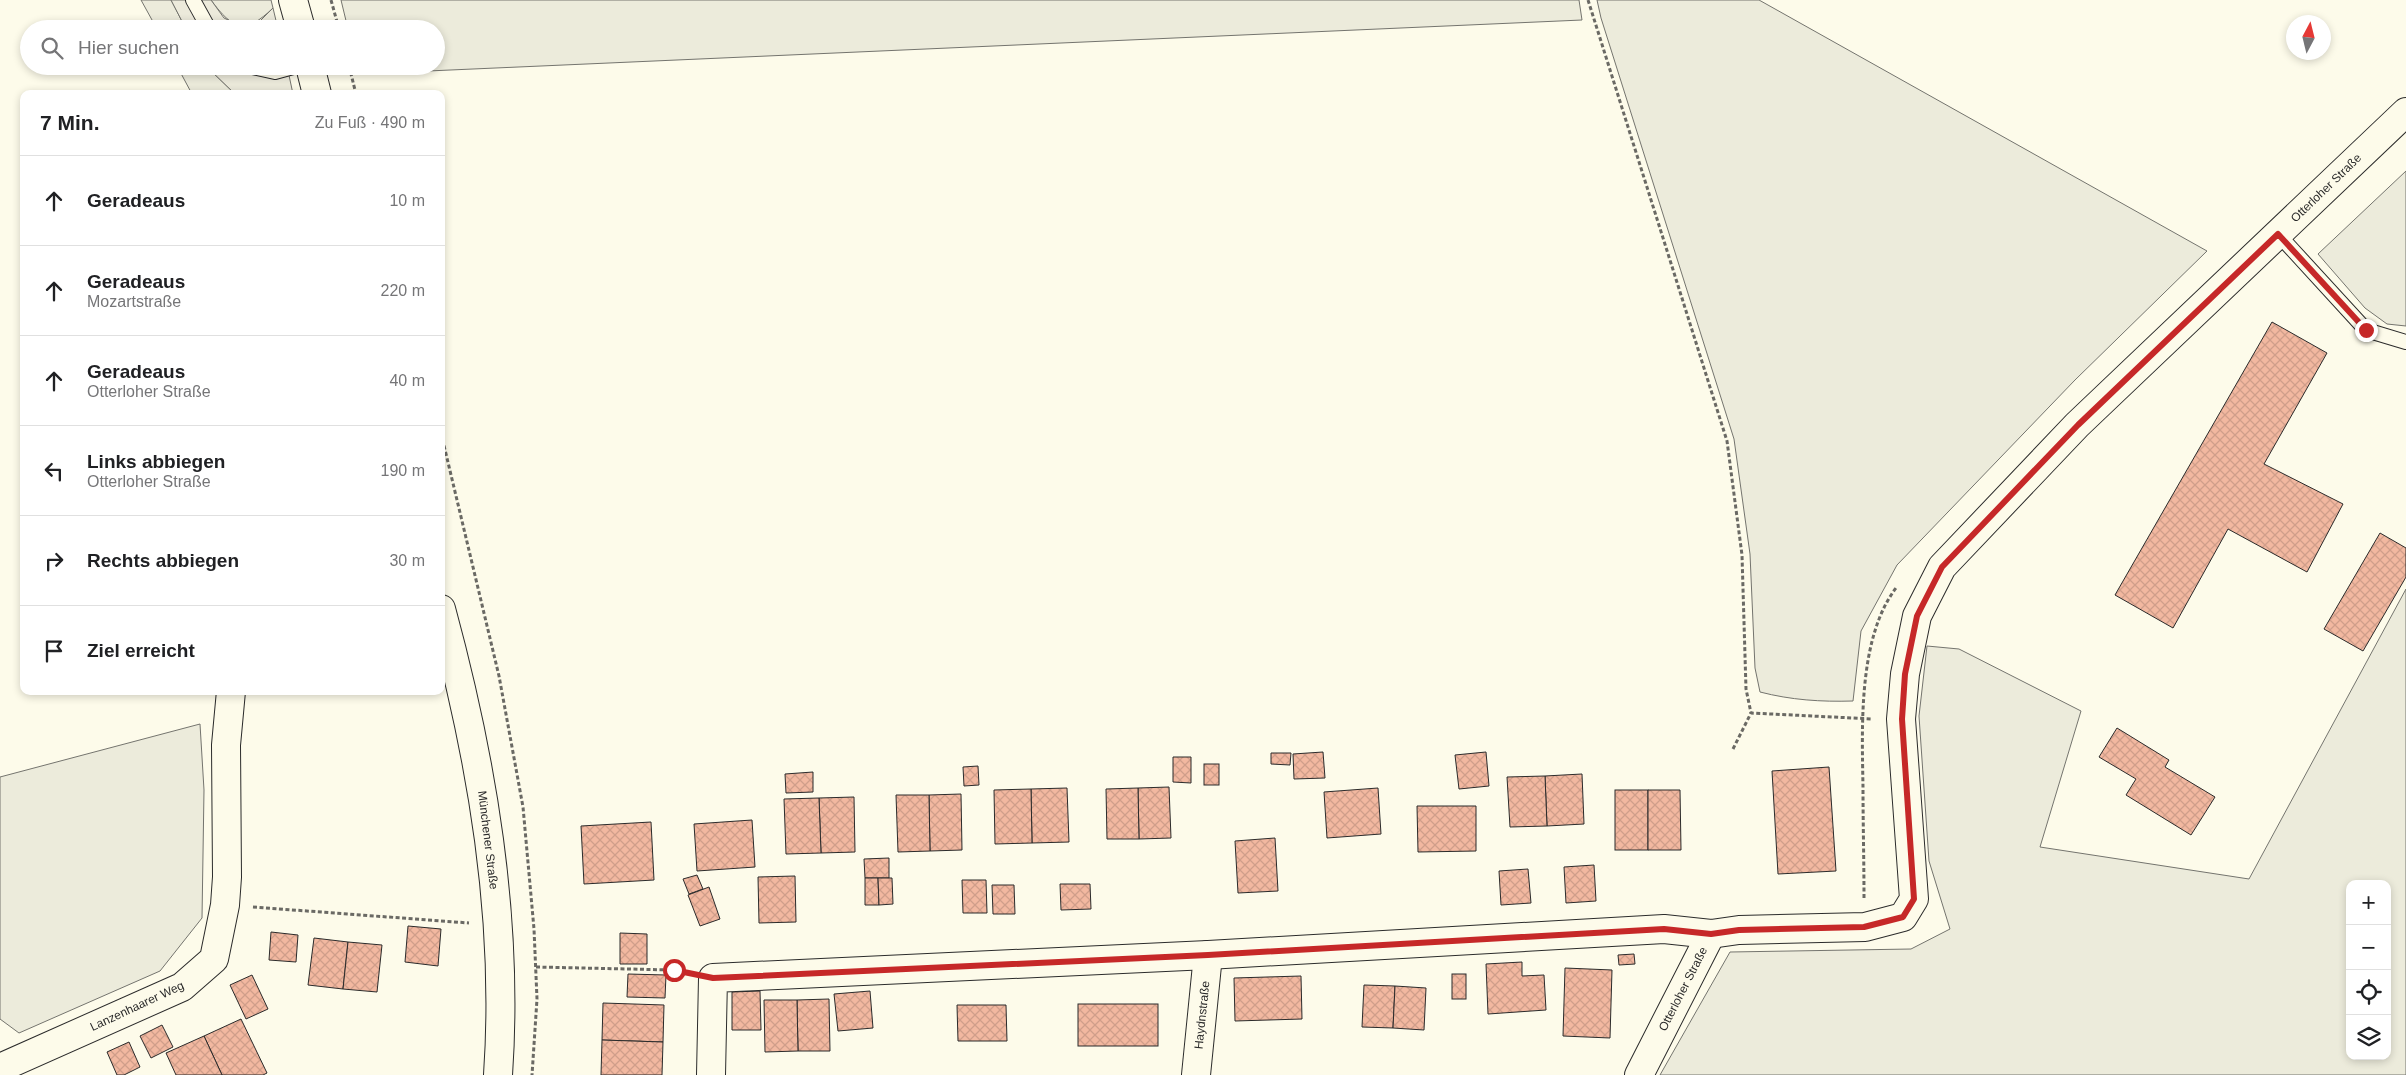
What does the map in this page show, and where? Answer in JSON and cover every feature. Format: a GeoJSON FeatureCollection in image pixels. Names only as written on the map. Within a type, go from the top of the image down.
{"type":"FeatureCollection","features":[{"type":"Feature","properties":{"kind":"street"},"geometry":{"type":"LineString","coordinates":[[293,0],[299,20]]}},
{"type":"Feature","properties":{"kind":"street"},"geometry":{"type":"LineString","coordinates":[[312,75],[316,90]]}},
{"type":"Feature","properties":{"kind":"street","name":"Otterloher Straße"},"geometry":{"type":"LineString","coordinates":[[1639,1075],[1711,934],[1739,930],[1864,927],[1903,917],[1914,899],[1902,719],[1905,674],[1917,616],[1942,567],[2078,425],[2406,112]]}},
{"type":"Feature","properties":{"kind":"street","name":"Münchener Straße"},"geometry":{"type":"LineString","coordinates":[[445,624],[462,690],[486,809],[498,925],[500,964],[498,1075]]}},
{"type":"Feature","properties":{"kind":"street","name":"Lanzenhaarer Weg"},"geometry":{"type":"LineString","coordinates":[[0,1068],[182,987],[214,959],[225,905],[227,877],[226,745],[230,695]]}},
{"type":"Feature","properties":{"kind":"street"},"geometry":{"type":"LineString","coordinates":[[711,1075],[713,978],[1208,955],[1664,929],[1711,934]]}},
{"type":"Feature","properties":{"kind":"street","name":"Haydnstraße"},"geometry":{"type":"LineString","coordinates":[[1196,1075],[1208,955]]}},
{"type":"Feature","properties":{"kind":"lane"},"geometry":{"type":"LineString","coordinates":[[194,0],[204,20]]}},
{"type":"Feature","properties":{"kind":"lane"},"geometry":{"type":"LineString","coordinates":[[2278,234],[2366,330],[2406,342]]}},
{"type":"Feature","properties":{"kind":"path"},"geometry":{"type":"LineString","coordinates":[[331,0],[337,20]]}},
{"type":"Feature","properties":{"kind":"path"},"geometry":{"type":"LineString","coordinates":[[1588,0],[1727,441],[1742,555],[1746,689],[1751,713],[1733,749]]}},
{"type":"Feature","properties":{"kind":"path"},"geometry":{"type":"LineString","coordinates":[[351,75],[355,90]]}},
{"type":"Feature","properties":{"kind":"path"},"geometry":{"type":"LineString","coordinates":[[445,449],[500,676],[521,797],[536,967],[537,999],[532,1075]]}},
{"type":"Feature","properties":{"kind":"path"},"geometry":{"type":"LineString","coordinates":[[1751,713],[1862,719],[1864,927]]}},
{"type":"Feature","properties":{"kind":"path"},"geometry":{"type":"LineString","coordinates":[[225,905],[459,922]]}},
{"type":"Feature","properties":{"kind":"path"},"geometry":{"type":"LineString","coordinates":[[536,967],[674,970],[713,978]]}},
{"type":"Feature","properties":{"kind":"shaded area"},"geometry":{"type":"Polygon","coordinates":[[[141,0],[171,0],[181,20],[152,20],[141,0]]]}},
{"type":"Feature","properties":{"kind":"shaded area"},"geometry":{"type":"Polygon","coordinates":[[[171,0],[211,0],[224,18],[228,20],[181,20],[171,0]]]}},
{"type":"Feature","properties":{"kind":"shaded area"},"geometry":{"type":"Polygon","coordinates":[[[211,0],[271,0],[273,8],[258,20],[229,20],[211,0]]]}},
{"type":"Feature","properties":{"kind":"shaded area"},"geometry":{"type":"Polygon","coordinates":[[[341,0],[1579,0],[1582,20],[445,70],[445,20],[346,20],[341,0]]]}},
{"type":"Feature","properties":{"kind":"shaded area"},"geometry":{"type":"Polygon","coordinates":[[[1597,0],[1759,0],[2207,251],[2075,380],[1897,565],[1861,631],[1853,701],[1806,700],[1760,692],[1755,668],[1750,554],[1734,439],[1601,18],[1597,0]]]}},
{"type":"Feature","properties":{"kind":"shaded area"},"geometry":{"type":"Polygon","coordinates":[[[273,8],[276,20],[261,20],[273,8]]]}},
{"type":"Feature","properties":{"kind":"shaded area"},"geometry":{"type":"Polygon","coordinates":[[[182,75],[215,75],[231,90],[190,90],[182,75]]]}},
{"type":"Feature","properties":{"kind":"shaded area"},"geometry":{"type":"Polygon","coordinates":[[[215,75],[289,75],[292,90],[231,90],[215,75]]]}},
{"type":"Feature","properties":{"kind":"shaded area"},"geometry":{"type":"Polygon","coordinates":[[[2406,171],[2406,326],[2387,324],[2365,308],[2318,254],[2406,171]]]}},
{"type":"Feature","properties":{"kind":"shaded area"},"geometry":{"type":"Polygon","coordinates":[[[2406,589],[2406,1075],[1660,1075],[1730,952],[1911,949],[1950,929],[1929,861],[1919,716],[1927,646],[1959,649],[2081,711],[2040,847],[2249,879],[2406,589]]]}},
{"type":"Feature","properties":{"kind":"shaded area"},"geometry":{"type":"Polygon","coordinates":[[[200,724],[204,790],[202,918],[160,971],[19,1033],[0,1019],[0,777],[200,724]]]}},
{"type":"Feature","properties":{"kind":"building"},"geometry":{"type":"Polygon","coordinates":[[[2272,322],[2327,353],[2264,464],[2343,504],[2307,572],[2228,529],[2173,628],[2115,595],[2272,322]]]}},
{"type":"Feature","properties":{"kind":"building"},"geometry":{"type":"Polygon","coordinates":[[[2380,533],[2406,548],[2406,577],[2363,651],[2324,629],[2380,533]]]}},
{"type":"Feature","properties":{"kind":"building"},"geometry":{"type":"Polygon","coordinates":[[[2117,728],[2169,760],[2165,767],[2215,797],[2191,835],[2126,795],[2136,779],[2099,757],[2117,728]]]}},
{"type":"Feature","properties":{"kind":"building"},"geometry":{"type":"Polygon","coordinates":[[[1323,752],[1325,778],[1294,779],[1293,754],[1323,752]]]}},
{"type":"Feature","properties":{"kind":"building"},"geometry":{"type":"Polygon","coordinates":[[[1486,752],[1489,786],[1459,789],[1455,755],[1486,752]]]}},
{"type":"Feature","properties":{"kind":"building"},"geometry":{"type":"Polygon","coordinates":[[[1271,753],[1291,753],[1290,765],[1271,764],[1271,753]]]}},
{"type":"Feature","properties":{"kind":"building"},"geometry":{"type":"Polygon","coordinates":[[[1173,757],[1191,757],[1191,783],[1173,782],[1173,757]]]}},
{"type":"Feature","properties":{"kind":"building"},"geometry":{"type":"Polygon","coordinates":[[[1204,764],[1219,764],[1219,785],[1204,785],[1204,764]]]}},
{"type":"Feature","properties":{"kind":"building"},"geometry":{"type":"Polygon","coordinates":[[[978,766],[979,785],[964,786],[963,767],[978,766]]]}},
{"type":"Feature","properties":{"kind":"building"},"geometry":{"type":"Polygon","coordinates":[[[1829,767],[1836,871],[1778,874],[1772,771],[1829,767]]]}},
{"type":"Feature","properties":{"kind":"building"},"geometry":{"type":"Polygon","coordinates":[[[813,772],[813,792],[786,793],[785,774],[813,772]]]}},
{"type":"Feature","properties":{"kind":"building"},"geometry":{"type":"Polygon","coordinates":[[[1582,774],[1584,824],[1547,826],[1545,776],[1582,774]]]}},
{"type":"Feature","properties":{"kind":"building"},"geometry":{"type":"Polygon","coordinates":[[[1545,776],[1547,826],[1510,827],[1507,777],[1545,776]]]}},
{"type":"Feature","properties":{"kind":"building"},"geometry":{"type":"Polygon","coordinates":[[[1169,787],[1171,838],[1139,839],[1138,788],[1169,787]]]}},
{"type":"Feature","properties":{"kind":"building"},"geometry":{"type":"Polygon","coordinates":[[[1067,788],[1069,842],[1032,843],[1031,789],[1067,788]]]}},
{"type":"Feature","properties":{"kind":"building"},"geometry":{"type":"Polygon","coordinates":[[[1138,788],[1139,839],[1107,839],[1106,789],[1138,788]]]}},
{"type":"Feature","properties":{"kind":"building"},"geometry":{"type":"Polygon","coordinates":[[[1378,788],[1381,834],[1327,838],[1324,792],[1378,788]]]}},
{"type":"Feature","properties":{"kind":"building"},"geometry":{"type":"Polygon","coordinates":[[[1031,789],[1032,843],[995,844],[994,790],[1031,789]]]}},
{"type":"Feature","properties":{"kind":"building"},"geometry":{"type":"Polygon","coordinates":[[[1615,790],[1648,790],[1648,850],[1615,850],[1615,790]]]}},
{"type":"Feature","properties":{"kind":"building"},"geometry":{"type":"Polygon","coordinates":[[[1648,790],[1680,790],[1681,850],[1648,850],[1648,790]]]}},
{"type":"Feature","properties":{"kind":"building"},"geometry":{"type":"Polygon","coordinates":[[[961,794],[962,850],[930,851],[929,795],[961,794]]]}},
{"type":"Feature","properties":{"kind":"building"},"geometry":{"type":"Polygon","coordinates":[[[896,795],[929,795],[930,851],[898,852],[896,795]]]}},
{"type":"Feature","properties":{"kind":"building"},"geometry":{"type":"Polygon","coordinates":[[[854,797],[855,852],[821,853],[819,798],[854,797]]]}},
{"type":"Feature","properties":{"kind":"building"},"geometry":{"type":"Polygon","coordinates":[[[819,798],[821,853],[786,854],[784,799],[819,798]]]}},
{"type":"Feature","properties":{"kind":"building"},"geometry":{"type":"Polygon","coordinates":[[[1417,806],[1476,806],[1476,851],[1418,852],[1417,806]]]}},
{"type":"Feature","properties":{"kind":"building"},"geometry":{"type":"Polygon","coordinates":[[[752,820],[755,867],[697,871],[694,824],[752,820]]]}},
{"type":"Feature","properties":{"kind":"building"},"geometry":{"type":"Polygon","coordinates":[[[651,822],[654,880],[584,884],[581,826],[651,822]]]}},
{"type":"Feature","properties":{"kind":"building"},"geometry":{"type":"Polygon","coordinates":[[[1275,838],[1278,891],[1238,893],[1235,841],[1275,838]]]}},
{"type":"Feature","properties":{"kind":"building"},"geometry":{"type":"Polygon","coordinates":[[[889,858],[889,878],[865,878],[864,859],[889,858]]]}},
{"type":"Feature","properties":{"kind":"building"},"geometry":{"type":"Polygon","coordinates":[[[1594,865],[1596,901],[1566,903],[1564,867],[1594,865]]]}},
{"type":"Feature","properties":{"kind":"building"},"geometry":{"type":"Polygon","coordinates":[[[1528,869],[1531,903],[1501,905],[1499,871],[1528,869]]]}},
{"type":"Feature","properties":{"kind":"building"},"geometry":{"type":"Polygon","coordinates":[[[697,875],[703,889],[689,894],[683,879],[697,875]]]}},
{"type":"Feature","properties":{"kind":"building"},"geometry":{"type":"Polygon","coordinates":[[[795,876],[796,922],[759,923],[758,877],[795,876]]]}},
{"type":"Feature","properties":{"kind":"building"},"geometry":{"type":"Polygon","coordinates":[[[865,878],[878,878],[879,905],[865,905],[865,878]]]}},
{"type":"Feature","properties":{"kind":"building"},"geometry":{"type":"Polygon","coordinates":[[[878,878],[892,878],[893,904],[879,905],[878,878]]]}},
{"type":"Feature","properties":{"kind":"building"},"geometry":{"type":"Polygon","coordinates":[[[962,880],[986,880],[987,913],[963,913],[962,880]]]}},
{"type":"Feature","properties":{"kind":"building"},"geometry":{"type":"Polygon","coordinates":[[[1060,884],[1090,884],[1091,909],[1061,910],[1060,884]]]}},
{"type":"Feature","properties":{"kind":"building"},"geometry":{"type":"Polygon","coordinates":[[[992,885],[1014,885],[1015,914],[993,914],[992,885]]]}},
{"type":"Feature","properties":{"kind":"building"},"geometry":{"type":"Polygon","coordinates":[[[709,887],[720,919],[700,926],[688,895],[709,887]]]}},
{"type":"Feature","properties":{"kind":"building"},"geometry":{"type":"Polygon","coordinates":[[[408,926],[441,929],[438,966],[405,962],[408,926]]]}},
{"type":"Feature","properties":{"kind":"building"},"geometry":{"type":"Polygon","coordinates":[[[271,932],[298,935],[296,962],[269,960],[271,932]]]}},
{"type":"Feature","properties":{"kind":"building"},"geometry":{"type":"Polygon","coordinates":[[[620,933],[647,934],[647,964],[620,964],[620,933]]]}},
{"type":"Feature","properties":{"kind":"building"},"geometry":{"type":"Polygon","coordinates":[[[314,938],[348,942],[343,989],[308,985],[314,938]]]}},
{"type":"Feature","properties":{"kind":"building"},"geometry":{"type":"Polygon","coordinates":[[[348,942],[382,945],[377,992],[343,989],[348,942]]]}},
{"type":"Feature","properties":{"kind":"building"},"geometry":{"type":"Polygon","coordinates":[[[1634,954],[1635,964],[1619,965],[1618,955],[1634,954]]]}},
{"type":"Feature","properties":{"kind":"building"},"geometry":{"type":"Polygon","coordinates":[[[1522,962],[1522,976],[1544,975],[1546,1010],[1488,1014],[1486,964],[1522,962]]]}},
{"type":"Feature","properties":{"kind":"building"},"geometry":{"type":"Polygon","coordinates":[[[1565,968],[1612,970],[1610,1038],[1563,1036],[1565,968]]]}},
{"type":"Feature","properties":{"kind":"building"},"geometry":{"type":"Polygon","coordinates":[[[628,974],[666,975],[665,998],[627,997],[628,974]]]}},
{"type":"Feature","properties":{"kind":"building"},"geometry":{"type":"Polygon","coordinates":[[[1452,974],[1466,974],[1466,999],[1452,999],[1452,974]]]}},
{"type":"Feature","properties":{"kind":"building"},"geometry":{"type":"Polygon","coordinates":[[[252,975],[268,1009],[246,1019],[230,985],[252,975]]]}},
{"type":"Feature","properties":{"kind":"building"},"geometry":{"type":"Polygon","coordinates":[[[1301,976],[1302,1019],[1235,1021],[1234,978],[1301,976]]]}},
{"type":"Feature","properties":{"kind":"building"},"geometry":{"type":"Polygon","coordinates":[[[1364,985],[1395,986],[1393,1028],[1362,1027],[1364,985]]]}},
{"type":"Feature","properties":{"kind":"building"},"geometry":{"type":"Polygon","coordinates":[[[1395,986],[1426,988],[1424,1030],[1393,1028],[1395,986]]]}},
{"type":"Feature","properties":{"kind":"building"},"geometry":{"type":"Polygon","coordinates":[[[760,991],[761,1030],[732,1030],[732,992],[760,991]]]}},
{"type":"Feature","properties":{"kind":"building"},"geometry":{"type":"Polygon","coordinates":[[[870,991],[873,1028],[838,1031],[834,994],[870,991]]]}},
{"type":"Feature","properties":{"kind":"building"},"geometry":{"type":"Polygon","coordinates":[[[829,999],[830,1051],[798,1051],[797,1000],[829,999]]]}},
{"type":"Feature","properties":{"kind":"building"},"geometry":{"type":"Polygon","coordinates":[[[764,1000],[797,1000],[798,1051],[765,1052],[764,1000]]]}},
{"type":"Feature","properties":{"kind":"building"},"geometry":{"type":"Polygon","coordinates":[[[603,1003],[664,1005],[663,1042],[602,1040],[603,1003]]]}},
{"type":"Feature","properties":{"kind":"building"},"geometry":{"type":"Polygon","coordinates":[[[1078,1004],[1158,1004],[1158,1046],[1078,1046],[1078,1004]]]}},
{"type":"Feature","properties":{"kind":"building"},"geometry":{"type":"Polygon","coordinates":[[[957,1005],[1006,1005],[1007,1041],[958,1041],[957,1005]]]}},
{"type":"Feature","properties":{"kind":"building"},"geometry":{"type":"Polygon","coordinates":[[[241,1019],[267,1073],[263,1075],[222,1075],[204,1036],[241,1019]]]}},
{"type":"Feature","properties":{"kind":"building"},"geometry":{"type":"Polygon","coordinates":[[[162,1025],[173,1047],[151,1058],[140,1036],[162,1025]]]}},
{"type":"Feature","properties":{"kind":"building"},"geometry":{"type":"Polygon","coordinates":[[[204,1036],[222,1075],[176,1075],[166,1053],[204,1036]]]}},
{"type":"Feature","properties":{"kind":"building"},"geometry":{"type":"Polygon","coordinates":[[[602,1040],[663,1042],[662,1075],[601,1075],[602,1040]]]}},
{"type":"Feature","properties":{"kind":"building"},"geometry":{"type":"Polygon","coordinates":[[[129,1042],[140,1067],[124,1075],[117,1075],[107,1052],[129,1042]]]}},
{"type":"Feature","properties":{"kind":"route"},"geometry":{"type":"LineString","coordinates":[[674,970],[713,978],[1208,955],[1664,929],[1711,934],[1739,930],[1864,927],[1903,917],[1914,899],[1902,719],[1905,674],[1917,616],[1942,567],[2078,425],[2177,328],[2278,234],[2366,330]]}}]}
